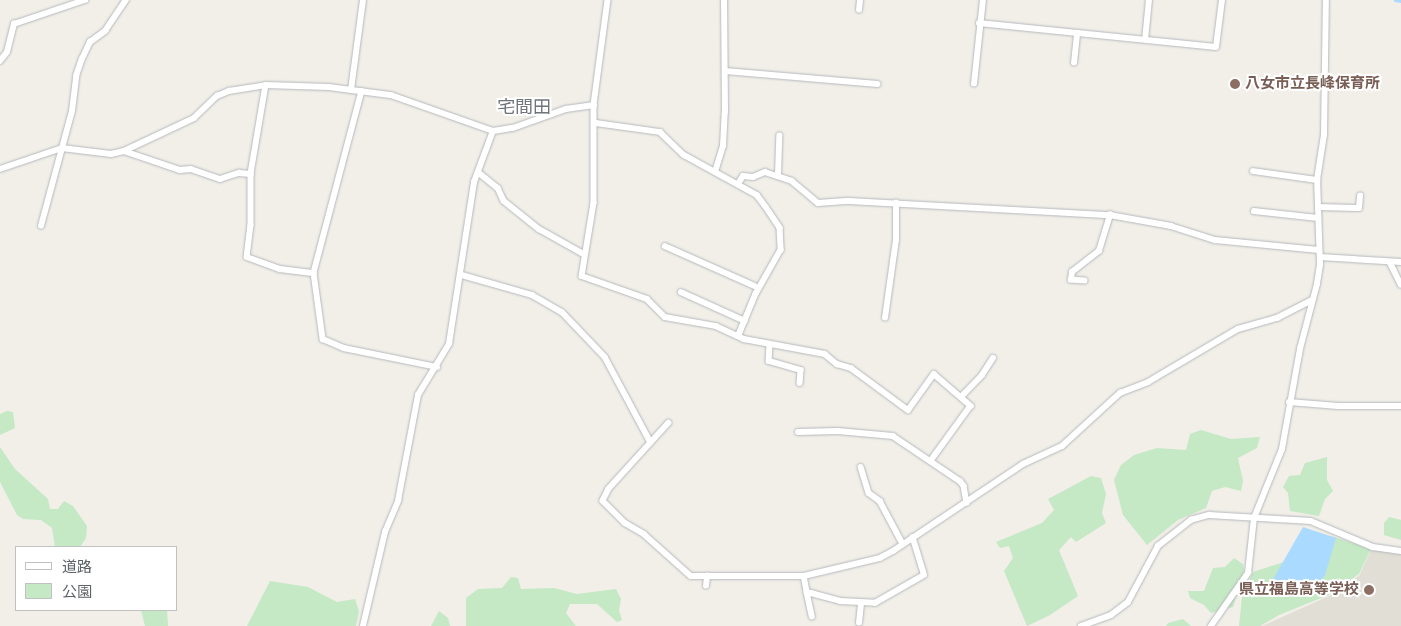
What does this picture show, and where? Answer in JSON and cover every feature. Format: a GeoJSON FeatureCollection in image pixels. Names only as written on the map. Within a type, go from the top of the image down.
{"type":"FeatureCollection","features":[{"type":"Feature","properties":{"kind":"street"},"geometry":{"type":"LineString","coordinates":[[0,61],[7,52],[14,24],[85,0]]}},
{"type":"Feature","properties":{"kind":"street"},"geometry":{"type":"LineString","coordinates":[[41,226],[62,148],[82,58],[90,42],[105,31],[126,0]]}},
{"type":"Feature","properties":{"kind":"street"},"geometry":{"type":"LineString","coordinates":[[351,90],[363,0]]}},
{"type":"Feature","properties":{"kind":"street"},"geometry":{"type":"LineString","coordinates":[[608,0],[594,105],[596,123],[594,203],[584,254],[582,276],[647,299],[665,317],[716,326],[770,344],[825,354],[837,364],[851,368],[908,410],[934,374],[971,406],[931,461]]}},
{"type":"Feature","properties":{"kind":"street"},"geometry":{"type":"LineString","coordinates":[[715,172],[723,146],[724,0]]}},
{"type":"Feature","properties":{"kind":"street"},"geometry":{"type":"LineString","coordinates":[[859,10],[860,0]]}},
{"type":"Feature","properties":{"kind":"street"},"geometry":{"type":"LineString","coordinates":[[974,84],[979,23],[983,0]]}},
{"type":"Feature","properties":{"kind":"street"},"geometry":{"type":"LineString","coordinates":[[1145,40],[1149,0]]}},
{"type":"Feature","properties":{"kind":"street"},"geometry":{"type":"LineString","coordinates":[[979,23],[1216,47],[1222,0]]}},
{"type":"Feature","properties":{"kind":"street"},"geometry":{"type":"LineString","coordinates":[[1211,626],[1248,573],[1254,518],[1282,450],[1289,402],[1312,300],[1319,253],[1317,180],[1324,135],[1326,0]]}},
{"type":"Feature","properties":{"kind":"street"},"geometry":{"type":"LineString","coordinates":[[1074,63],[1077,33]]}},
{"type":"Feature","properties":{"kind":"street"},"geometry":{"type":"LineString","coordinates":[[725,71],[877,84]]}},
{"type":"Feature","properties":{"kind":"street"},"geometry":{"type":"LineString","coordinates":[[266,85],[251,174],[251,225],[247,257],[280,269],[314,273]]}},
{"type":"Feature","properties":{"kind":"street"},"geometry":{"type":"LineString","coordinates":[[0,169],[62,148],[112,154],[124,151],[194,118],[217,96],[228,90],[266,85],[351,90],[391,95],[493,131],[513,128],[566,109],[594,105]]}},
{"type":"Feature","properties":{"kind":"street"},"geometry":{"type":"LineString","coordinates":[[362,92],[314,273],[323,338],[344,348],[437,366]]}},
{"type":"Feature","properties":{"kind":"street"},"geometry":{"type":"LineString","coordinates":[[596,123],[660,132],[684,156],[757,195],[766,207],[780,228],[781,250],[756,294],[739,335]]}},
{"type":"Feature","properties":{"kind":"street"},"geometry":{"type":"LineString","coordinates":[[363,626],[385,532],[398,501],[418,395],[449,344],[462,275],[468,213],[478,172],[493,131]]}},
{"type":"Feature","properties":{"kind":"street"},"geometry":{"type":"LineString","coordinates":[[778,174],[779,136]]}},
{"type":"Feature","properties":{"kind":"street"},"geometry":{"type":"LineString","coordinates":[[47,145],[50,151]]}},
{"type":"Feature","properties":{"kind":"street"},"geometry":{"type":"LineString","coordinates":[[124,151],[180,170],[191,169],[220,179],[239,173],[251,174]]}},
{"type":"Feature","properties":{"kind":"street"},"geometry":{"type":"LineString","coordinates":[[1253,171],[1317,180]]}},
{"type":"Feature","properties":{"kind":"street"},"geometry":{"type":"LineString","coordinates":[[478,172],[498,188],[504,201],[539,230],[584,254]]}},
{"type":"Feature","properties":{"kind":"street"},"geometry":{"type":"LineString","coordinates":[[738,184],[743,176],[753,177],[764,172],[778,174],[818,203],[896,204],[1110,215],[1171,226],[1215,240],[1401,262]]}},
{"type":"Feature","properties":{"kind":"street"},"geometry":{"type":"LineString","coordinates":[[1318,207],[1359,208],[1360,196]]}},
{"type":"Feature","properties":{"kind":"street"},"geometry":{"type":"LineString","coordinates":[[885,318],[896,240],[896,204]]}},
{"type":"Feature","properties":{"kind":"street"},"geometry":{"type":"LineString","coordinates":[[1254,212],[1318,218]]}},
{"type":"Feature","properties":{"kind":"street"},"geometry":{"type":"LineString","coordinates":[[1085,281],[1072,280],[1072,272],[1099,250],[1110,215]]}},
{"type":"Feature","properties":{"kind":"street"},"geometry":{"type":"LineString","coordinates":[[665,246],[755,286]]}},
{"type":"Feature","properties":{"kind":"street"},"geometry":{"type":"LineString","coordinates":[[1390,262],[1401,285]]}},
{"type":"Feature","properties":{"kind":"street"},"geometry":{"type":"LineString","coordinates":[[462,275],[532,296],[562,312],[606,357],[650,441]]}},
{"type":"Feature","properties":{"kind":"street"},"geometry":{"type":"LineString","coordinates":[[681,292],[745,321]]}},
{"type":"Feature","properties":{"kind":"street"},"geometry":{"type":"LineString","coordinates":[[669,423],[650,441],[609,489],[603,501],[625,523],[644,534],[691,576],[804,576],[880,558],[1023,464],[1062,446],[1120,393],[1148,382],[1238,329],[1277,318],[1312,300]]}},
{"type":"Feature","properties":{"kind":"street"},"geometry":{"type":"LineString","coordinates":[[770,344],[769,361],[801,370],[800,383]]}},
{"type":"Feature","properties":{"kind":"street"},"geometry":{"type":"LineString","coordinates":[[961,397],[982,375],[994,358]]}},
{"type":"Feature","properties":{"kind":"street"},"geometry":{"type":"LineString","coordinates":[[1289,402],[1338,406],[1401,406]]}},
{"type":"Feature","properties":{"kind":"street"},"geometry":{"type":"LineString","coordinates":[[798,432],[888,435],[950,472],[964,486],[967,502]]}},
{"type":"Feature","properties":{"kind":"street"},"geometry":{"type":"LineString","coordinates":[[861,467],[869,493],[880,501],[903,544]]}},
{"type":"Feature","properties":{"kind":"street"},"geometry":{"type":"LineString","coordinates":[[1081,626],[1111,614],[1128,602],[1158,546],[1184,524],[1209,515],[1311,521],[1373,547],[1401,550]]}},
{"type":"Feature","properties":{"kind":"street"},"geometry":{"type":"LineString","coordinates":[[807,592],[861,604],[875,603],[924,574],[913,538]]}},
{"type":"Feature","properties":{"kind":"street"},"geometry":{"type":"LineString","coordinates":[[706,586],[707,576]]}},
{"type":"Feature","properties":{"kind":"street"},"geometry":{"type":"LineString","coordinates":[[804,576],[812,616]]}},
{"type":"Feature","properties":{"kind":"street"},"geometry":{"type":"LineString","coordinates":[[859,623],[861,604]]}},
{"type":"Feature","properties":{"kind":"shaded area","name":"県立福島高等学校"},"geometry":{"type":"Polygon","coordinates":[[[1371,550],[1401,554],[1401,626],[1262,626],[1331,595],[1359,576],[1371,550]]]}},
{"type":"Feature","properties":{"kind":"green space"},"geometry":{"type":"Polygon","coordinates":[[[7,411],[13,412],[15,428],[0,435],[0,414],[7,411]]]}},
{"type":"Feature","properties":{"kind":"green space"},"geometry":{"type":"Polygon","coordinates":[[[1201,430],[1231,439],[1260,437],[1257,448],[1238,458],[1243,481],[1241,491],[1225,487],[1212,491],[1206,508],[1178,520],[1147,545],[1123,515],[1114,480],[1121,465],[1134,455],[1157,448],[1186,450],[1190,434],[1201,430]]]}},
{"type":"Feature","properties":{"kind":"green space"},"geometry":{"type":"Polygon","coordinates":[[[0,447],[15,469],[48,499],[50,509],[58,509],[64,501],[73,506],[87,526],[86,538],[81,546],[55,546],[52,528],[41,520],[23,519],[17,515],[0,482],[0,447]]]}},
{"type":"Feature","properties":{"kind":"green space"},"geometry":{"type":"Polygon","coordinates":[[[1327,457],[1327,480],[1333,491],[1325,499],[1319,516],[1290,511],[1288,493],[1283,487],[1289,476],[1300,475],[1305,463],[1327,457]]]}},
{"type":"Feature","properties":{"kind":"green space"},"geometry":{"type":"Polygon","coordinates":[[[1091,476],[1101,478],[1106,494],[1102,513],[1106,523],[1076,542],[1071,537],[1059,550],[1078,596],[1050,615],[1027,626],[1004,571],[1013,558],[1009,546],[1000,548],[996,542],[1042,523],[1054,510],[1048,499],[1091,476]]]}},
{"type":"Feature","properties":{"kind":"green space"},"geometry":{"type":"Polygon","coordinates":[[[1389,517],[1401,520],[1401,540],[1384,535],[1384,523],[1389,517]]]}},
{"type":"Feature","properties":{"kind":"green space"},"geometry":{"type":"Polygon","coordinates":[[[1331,536],[1371,549],[1359,574],[1331,594],[1279,615],[1260,626],[1239,626],[1242,597],[1253,572],[1284,562],[1331,536]]]}},
{"type":"Feature","properties":{"kind":"green space"},"geometry":{"type":"Polygon","coordinates":[[[1234,558],[1243,564],[1244,570],[1233,607],[1211,613],[1204,605],[1190,598],[1188,591],[1204,591],[1213,568],[1225,567],[1234,558]]]}},
{"type":"Feature","properties":{"kind":"green space"},"geometry":{"type":"Polygon","coordinates":[[[511,577],[518,578],[521,589],[554,588],[577,594],[616,589],[621,599],[619,610],[622,620],[617,622],[597,604],[570,604],[566,613],[576,626],[466,626],[466,598],[478,589],[502,588],[511,577]]]}},
{"type":"Feature","properties":{"kind":"green space"},"geometry":{"type":"Polygon","coordinates":[[[270,581],[308,587],[337,602],[355,599],[359,611],[356,626],[247,626],[270,581]]]}},
{"type":"Feature","properties":{"kind":"green space"},"geometry":{"type":"Polygon","coordinates":[[[141,611],[167,611],[168,626],[145,626],[141,611]]]}},
{"type":"Feature","properties":{"kind":"green space"},"geometry":{"type":"Polygon","coordinates":[[[439,611],[448,618],[450,626],[431,626],[439,611]]]}},
{"type":"Feature","properties":{"kind":"green space"},"geometry":{"type":"Polygon","coordinates":[[[1183,619],[1191,626],[1166,626],[1168,623],[1183,619]]]}},
{"type":"Feature","properties":{"kind":"water"},"geometry":{"type":"Polygon","coordinates":[[[1303,527],[1336,538],[1325,575],[1312,592],[1291,592],[1270,596],[1268,588],[1303,527]]]}},
{"type":"Feature","properties":{"kind":"waterway"},"geometry":{"type":"LineString","coordinates":[[1395,0],[1401,1]]}},
{"type":"Feature","properties":{"kind":"place","name":"八女市立長峰保育所"},"geometry":{"type":"Point","coordinates":[1235,84]}},
{"type":"Feature","properties":{"kind":"place","name":"県立福島高等学校"},"geometry":{"type":"Point","coordinates":[1369,590]}},
{"type":"Feature","properties":{"kind":"district","name":"宅間田"},"geometry":{"type":"Point","coordinates":[524,107]}}]}
